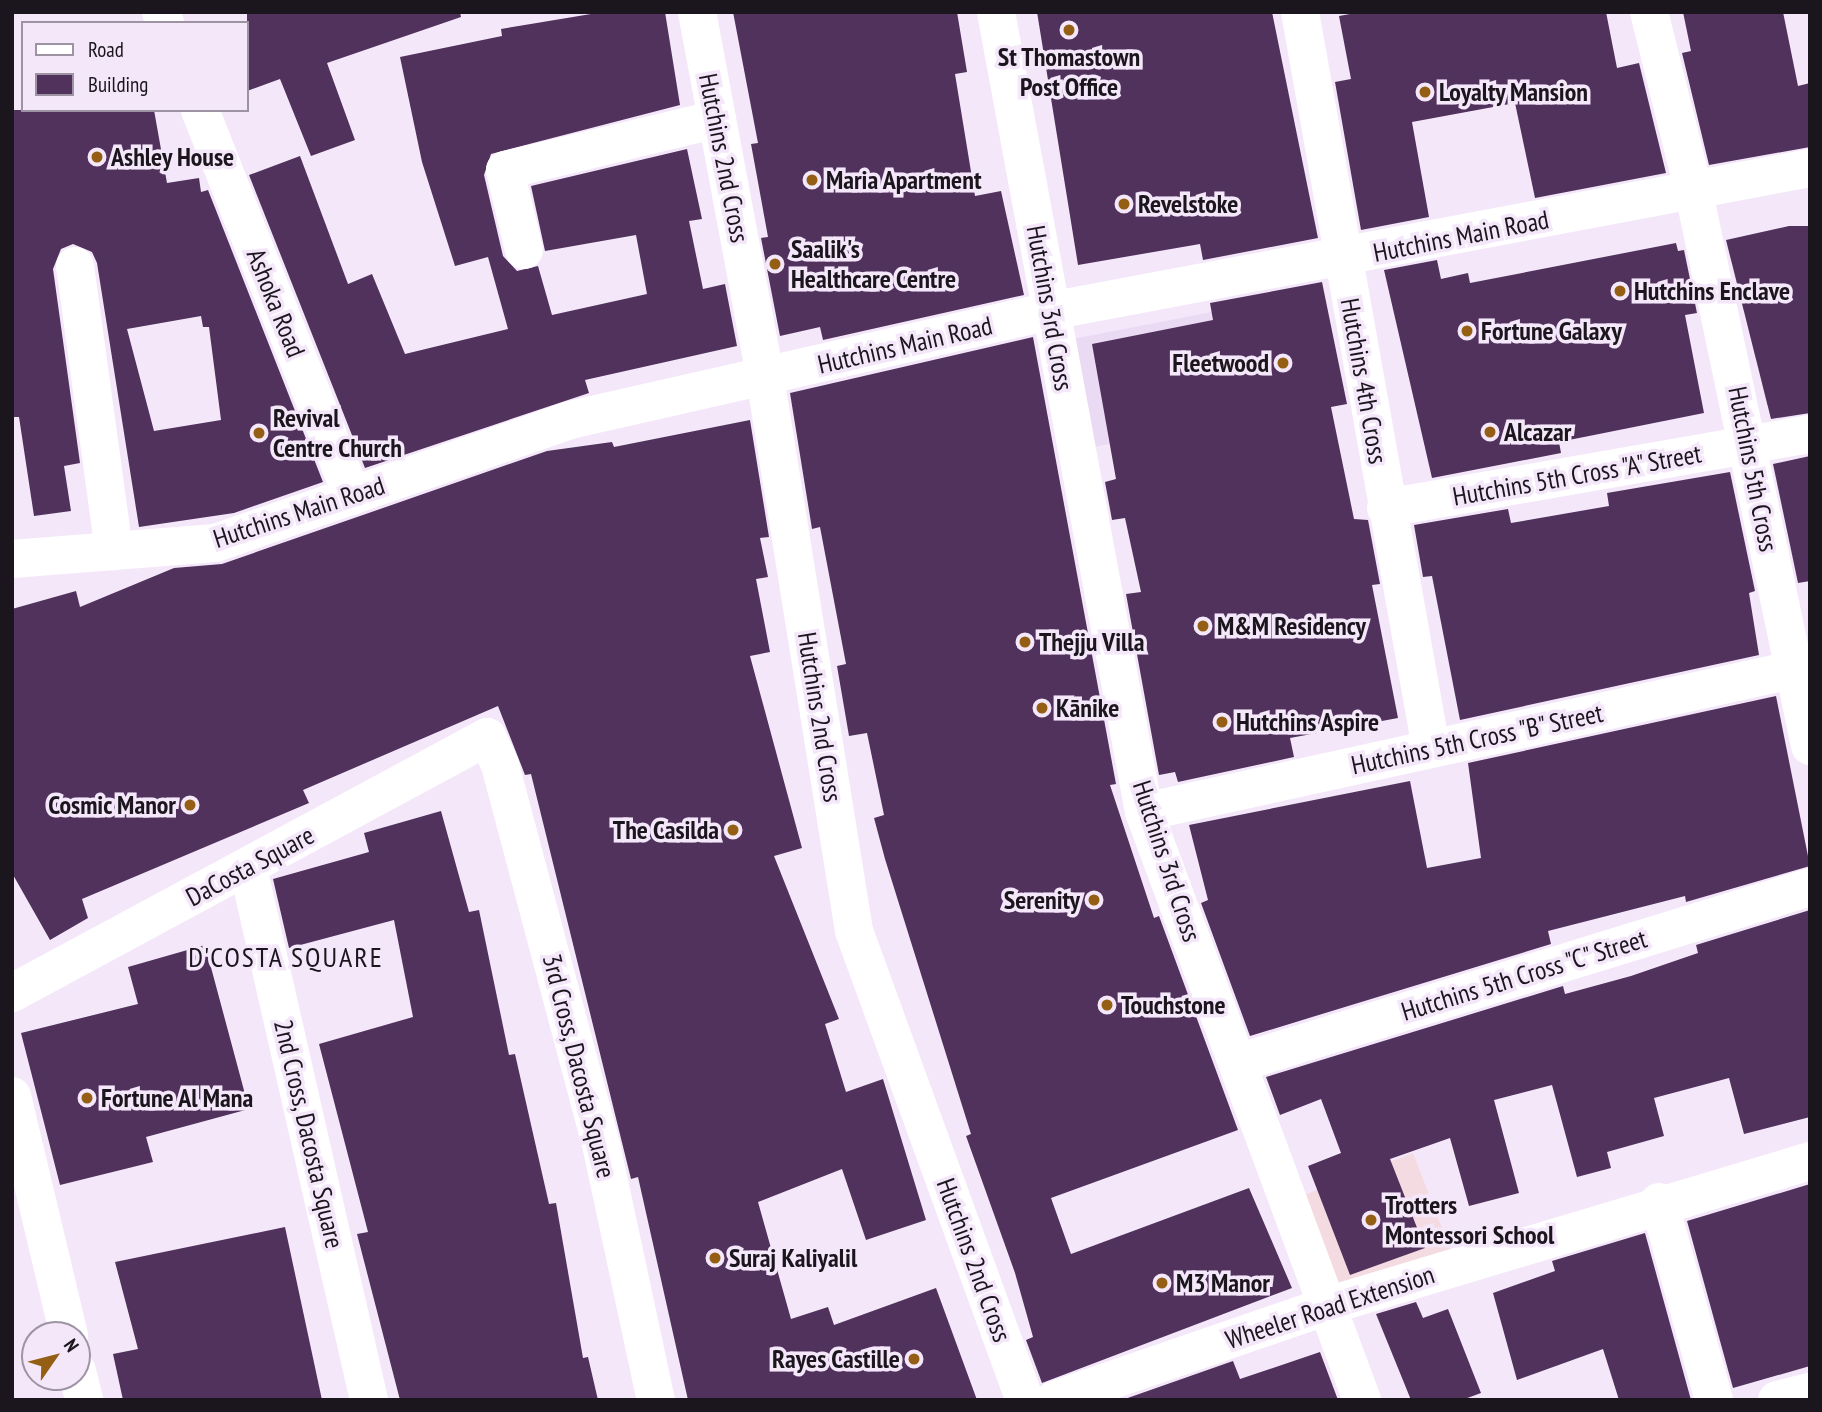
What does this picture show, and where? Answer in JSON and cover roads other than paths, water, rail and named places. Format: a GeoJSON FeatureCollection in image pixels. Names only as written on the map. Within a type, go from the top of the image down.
{"type":"FeatureCollection","features":[{"type":"Feature","properties":{"kind":"street","name":"Hutchins 2nd Cross"},"geometry":{"type":"LineString","coordinates":[[697,12],[765,377],[854,931],[1025,1400]]}},
{"type":"Feature","properties":{"kind":"street","name":"Hutchins 3rd Cross"},"geometry":{"type":"LineString","coordinates":[[996,12],[1144,813],[1330,1305],[1362,1400]]}},
{"type":"Feature","properties":{"kind":"street","name":"Hutchins 4th Cross"},"geometry":{"type":"LineString","coordinates":[[1300,12],[1386,508],[1432,748]]}},
{"type":"Feature","properties":{"kind":"street","name":"Hutchins 5th Cross"},"geometry":{"type":"LineString","coordinates":[[1649,12],[1694,193],[1801,668],[1810,746]]}},
{"type":"Feature","properties":{"kind":"street","name":"Ashoka Road"},"geometry":{"type":"LineString","coordinates":[[201,112],[352,496]]}},
{"type":"Feature","properties":{"kind":"street"},"geometry":{"type":"LineString","coordinates":[[524,250],[505,170],[717,119]]}},
{"type":"Feature","properties":{"kind":"street","name":"Hutchins Main Road"},"geometry":{"type":"LineString","coordinates":[[12,559],[215,543],[570,420],[1050,311],[1694,193],[1810,168]]}},
{"type":"Feature","properties":{"kind":"street"},"geometry":{"type":"LineString","coordinates":[[75,266],[114,551]]}},
{"type":"Feature","properties":{"kind":"street","name":"Hutchins 5th Cross \"A\" Street"},"geometry":{"type":"LineString","coordinates":[[1386,508],[1810,434]]}},
{"type":"Feature","properties":{"kind":"street","name":"Hutchins 5th Cross \"B\" Street"},"geometry":{"type":"LineString","coordinates":[[1144,813],[1801,668]]}},
{"type":"Feature","properties":{"kind":"street","name":"DaCosta Square"},"geometry":{"type":"LineString","coordinates":[[12,993],[487,737]]}},
{"type":"Feature","properties":{"kind":"street","name":"3rd Cross, Dacosta Square"},"geometry":{"type":"LineString","coordinates":[[487,737],[500,765],[602,1149],[656,1400]]}},
{"type":"Feature","properties":{"kind":"street","name":"2nd Cross, Dacosta Square"},"geometry":{"type":"LineString","coordinates":[[248,868],[369,1400]]}},
{"type":"Feature","properties":{"kind":"street","name":"Hutchins 5th Cross \"C\" Street"},"geometry":{"type":"LineString","coordinates":[[1238,1063],[1810,887]]}},
{"type":"Feature","properties":{"kind":"street"},"geometry":{"type":"LineString","coordinates":[[12,1096],[66,1321]]}},
{"type":"Feature","properties":{"kind":"street","name":"Wheeler Road Extension"},"geometry":{"type":"LineString","coordinates":[[1054,1400],[1330,1305],[1658,1202],[1810,1161]]}},
{"type":"Feature","properties":{"kind":"street"},"geometry":{"type":"LineString","coordinates":[[1658,1202],[1714,1400]]}},
{"type":"Feature","properties":{"kind":"street"},"geometry":{"type":"LineString","coordinates":[[1777,1400],[1810,1392]]}},
{"type":"Feature","properties":{"kind":"place","name":"St Thomastown Post Office"},"geometry":{"type":"Point","coordinates":[1069,30]}},
{"type":"Feature","properties":{"kind":"place","name":"Loyalty Mansion"},"geometry":{"type":"Point","coordinates":[1425,92]}},
{"type":"Feature","properties":{"kind":"place","name":"Ashley House"},"geometry":{"type":"Point","coordinates":[97,157]}},
{"type":"Feature","properties":{"kind":"place","name":"Maria Apartment"},"geometry":{"type":"Point","coordinates":[812,180]}},
{"type":"Feature","properties":{"kind":"place","name":"Revelstoke"},"geometry":{"type":"Point","coordinates":[1124,204]}},
{"type":"Feature","properties":{"kind":"place","name":"Saalik's Healthcare Centre"},"geometry":{"type":"Point","coordinates":[775,264]}},
{"type":"Feature","properties":{"kind":"place","name":"Hutchins Enclave"},"geometry":{"type":"Point","coordinates":[1620,291]}},
{"type":"Feature","properties":{"kind":"place","name":"Fortune Galaxy"},"geometry":{"type":"Point","coordinates":[1467,331]}},
{"type":"Feature","properties":{"kind":"place","name":"Fleetwood"},"geometry":{"type":"Point","coordinates":[1283,363]}},
{"type":"Feature","properties":{"kind":"place","name":"Alcazar"},"geometry":{"type":"Point","coordinates":[1490,432]}},
{"type":"Feature","properties":{"kind":"place","name":"Revival Centre Church"},"geometry":{"type":"Point","coordinates":[259,433]}},
{"type":"Feature","properties":{"kind":"place","name":"M&M Residency"},"geometry":{"type":"Point","coordinates":[1203,626]}},
{"type":"Feature","properties":{"kind":"place","name":"Thejju Villa"},"geometry":{"type":"Point","coordinates":[1025,642]}},
{"type":"Feature","properties":{"kind":"place","name":"Kānike"},"geometry":{"type":"Point","coordinates":[1042,708]}},
{"type":"Feature","properties":{"kind":"place","name":"Hutchins Aspire"},"geometry":{"type":"Point","coordinates":[1222,722]}},
{"type":"Feature","properties":{"kind":"place","name":"Cosmic Manor"},"geometry":{"type":"Point","coordinates":[190,805]}},
{"type":"Feature","properties":{"kind":"place","name":"The Casilda"},"geometry":{"type":"Point","coordinates":[733,830]}},
{"type":"Feature","properties":{"kind":"place","name":"Serenity"},"geometry":{"type":"Point","coordinates":[1094,900]}},
{"type":"Feature","properties":{"kind":"place","name":"Touchstone"},"geometry":{"type":"Point","coordinates":[1107,1005]}},
{"type":"Feature","properties":{"kind":"place","name":"Fortune Al Mana"},"geometry":{"type":"Point","coordinates":[87,1098]}},
{"type":"Feature","properties":{"kind":"place","name":"Trotters Montessori School"},"geometry":{"type":"Point","coordinates":[1371,1220]}},
{"type":"Feature","properties":{"kind":"place","name":"Suraj Kaliyalil"},"geometry":{"type":"Point","coordinates":[715,1258]}},
{"type":"Feature","properties":{"kind":"place","name":"M3 Manor"},"geometry":{"type":"Point","coordinates":[1162,1283]}},
{"type":"Feature","properties":{"kind":"place","name":"Rayes Castille"},"geometry":{"type":"Point","coordinates":[914,1359]}},
{"type":"Feature","properties":{"kind":"district","name":"D'COSTA SQUARE"},"geometry":{"type":"Point","coordinates":[286,957]}}]}
